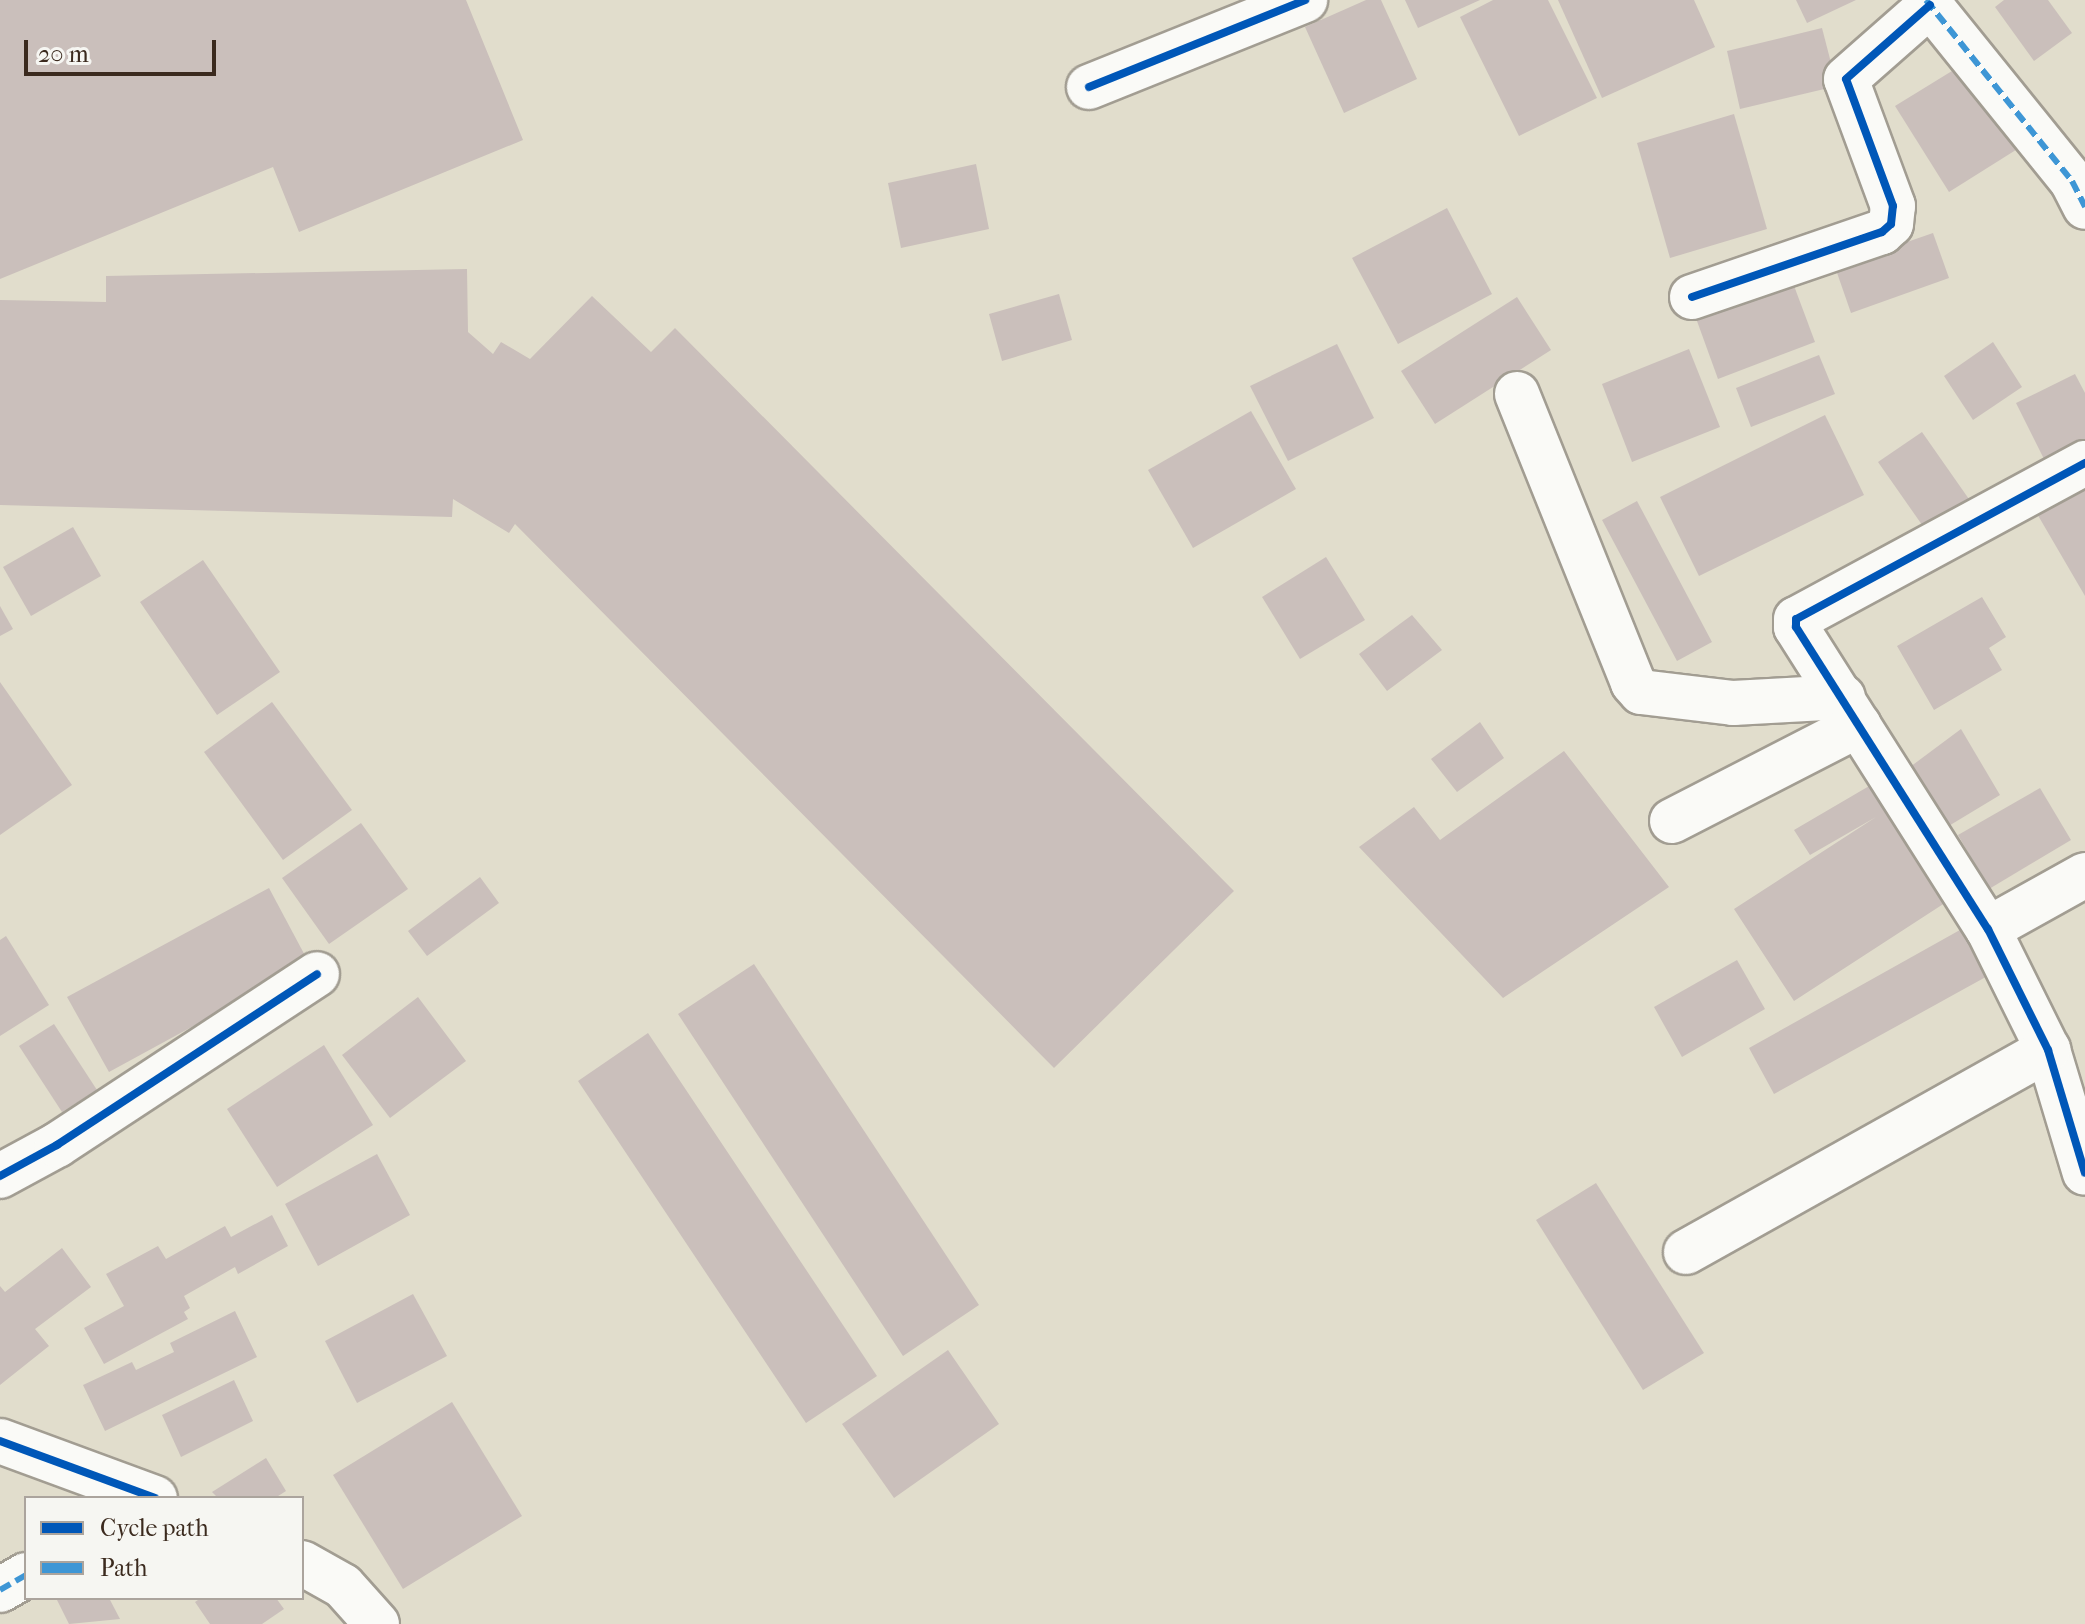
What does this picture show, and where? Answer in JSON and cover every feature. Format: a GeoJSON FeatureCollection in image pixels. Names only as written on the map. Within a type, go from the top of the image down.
{"type":"FeatureCollection","features":[{"type":"Feature","properties":{"kind":"street"},"geometry":{"type":"LineString","coordinates":[[1089,87],[1305,0]]}},
{"type":"Feature","properties":{"kind":"street"},"geometry":{"type":"LineString","coordinates":[[1692,297],[1882,232],[1891,224],[1893,206],[1846,79],[1928,3],[2072,181],[2085,207]]}},
{"type":"Feature","properties":{"kind":"street"},"geometry":{"type":"LineString","coordinates":[[1517,394],[1633,683],[1641,692],[1733,703],[1851,711]]}},
{"type":"Feature","properties":{"kind":"street"},"geometry":{"type":"LineString","coordinates":[[2085,463],[1796,619],[1805,645],[1851,711],[1988,929],[2048,1050],[2085,1173]]}},
{"type":"Feature","properties":{"kind":"street"},"geometry":{"type":"LineString","coordinates":[[1672,821],[1851,711]]}},
{"type":"Feature","properties":{"kind":"street"},"geometry":{"type":"LineString","coordinates":[[1988,929],[2085,875]]}},
{"type":"Feature","properties":{"kind":"street"},"geometry":{"type":"LineString","coordinates":[[0,1176],[57,1145],[317,974]]}},
{"type":"Feature","properties":{"kind":"street"},"geometry":{"type":"LineString","coordinates":[[1686,1252],[2048,1050]]}},
{"type":"Feature","properties":{"kind":"street"},"geometry":{"type":"LineString","coordinates":[[0,1441],[150,1496]]}},
{"type":"Feature","properties":{"kind":"street"},"geometry":{"type":"LineString","coordinates":[[304,1564],[343,1586],[377,1624]]}},
{"type":"Feature","properties":{"kind":"street"},"geometry":{"type":"LineString","coordinates":[[0,1590],[24,1576]]}},
{"type":"Feature","properties":{"kind":"building"},"geometry":{"type":"Polygon","coordinates":[[[0,0],[466,0],[523,140],[299,232],[273,167],[0,279],[0,0]]]}},
{"type":"Feature","properties":{"kind":"building"},"geometry":{"type":"Polygon","coordinates":[[[1366,0],[1381,0],[1417,79],[1344,113],[1305,27],[1366,0]]]}},
{"type":"Feature","properties":{"kind":"building"},"geometry":{"type":"Polygon","coordinates":[[[1405,0],[1480,0],[1418,28],[1405,0]]]}},
{"type":"Feature","properties":{"kind":"building"},"geometry":{"type":"Polygon","coordinates":[[[1493,0],[1548,0],[1597,98],[1519,136],[1460,17],[1493,0]]]}},
{"type":"Feature","properties":{"kind":"building"},"geometry":{"type":"Polygon","coordinates":[[[1558,0],[1694,0],[1715,47],[1602,98],[1558,0]]]}},
{"type":"Feature","properties":{"kind":"building"},"geometry":{"type":"Polygon","coordinates":[[[1796,0],[1856,0],[1807,23],[1796,0]]]}},
{"type":"Feature","properties":{"kind":"building"},"geometry":{"type":"Polygon","coordinates":[[[2004,0],[2048,0],[2072,33],[2034,61],[1995,7],[2004,0]]]}},
{"type":"Feature","properties":{"kind":"building"},"geometry":{"type":"Polygon","coordinates":[[[1822,28],[1837,86],[1740,109],[1727,51],[1822,28]]]}},
{"type":"Feature","properties":{"kind":"building"},"geometry":{"type":"Polygon","coordinates":[[[1965,63],[2019,148],[1949,192],[1895,106],[1965,63]]]}},
{"type":"Feature","properties":{"kind":"building"},"geometry":{"type":"Polygon","coordinates":[[[1734,114],[1767,229],[1670,258],[1637,143],[1734,114]]]}},
{"type":"Feature","properties":{"kind":"building"},"geometry":{"type":"Polygon","coordinates":[[[976,164],[989,229],[901,248],[888,183],[976,164]]]}},
{"type":"Feature","properties":{"kind":"building"},"geometry":{"type":"Polygon","coordinates":[[[1447,208],[1492,294],[1398,344],[1352,258],[1447,208]]]}},
{"type":"Feature","properties":{"kind":"building"},"geometry":{"type":"Polygon","coordinates":[[[1933,233],[1949,278],[1851,313],[1835,267],[1933,233]]]}},
{"type":"Feature","properties":{"kind":"building"},"geometry":{"type":"Polygon","coordinates":[[[467,269],[468,332],[493,354],[501,342],[530,359],[592,296],[651,352],[675,328],[1234,891],[1054,1068],[515,524],[509,533],[453,499],[452,517],[0,505],[0,300],[106,302],[106,276],[467,269]]]}},
{"type":"Feature","properties":{"kind":"building"},"geometry":{"type":"Polygon","coordinates":[[[1790,275],[1815,342],[1718,379],[1693,310],[1790,275]]]}},
{"type":"Feature","properties":{"kind":"building"},"geometry":{"type":"Polygon","coordinates":[[[1059,294],[1072,340],[1002,361],[989,314],[1059,294]]]}},
{"type":"Feature","properties":{"kind":"building"},"geometry":{"type":"Polygon","coordinates":[[[1517,297],[1551,350],[1435,424],[1401,371],[1517,297]]]}},
{"type":"Feature","properties":{"kind":"building"},"geometry":{"type":"Polygon","coordinates":[[[1993,342],[2022,387],[1973,420],[1944,376],[1993,342]]]}},
{"type":"Feature","properties":{"kind":"building"},"geometry":{"type":"Polygon","coordinates":[[[1337,344],[1374,418],[1288,461],[1250,386],[1337,344]]]}},
{"type":"Feature","properties":{"kind":"building"},"geometry":{"type":"Polygon","coordinates":[[[1689,349],[1720,427],[1632,462],[1602,384],[1689,349]]]}},
{"type":"Feature","properties":{"kind":"building"},"geometry":{"type":"Polygon","coordinates":[[[1819,355],[1835,394],[1751,427],[1736,388],[1819,355]]]}},
{"type":"Feature","properties":{"kind":"building"},"geometry":{"type":"Polygon","coordinates":[[[2075,374],[2085,393],[2085,446],[2047,465],[2016,403],[2075,374]]]}},
{"type":"Feature","properties":{"kind":"building"},"geometry":{"type":"Polygon","coordinates":[[[1251,411],[1296,489],[1193,548],[1148,470],[1251,411]]]}},
{"type":"Feature","properties":{"kind":"building"},"geometry":{"type":"Polygon","coordinates":[[[1825,415],[1864,495],[1699,576],[1660,497],[1825,415]]]}},
{"type":"Feature","properties":{"kind":"building"},"geometry":{"type":"Polygon","coordinates":[[[1922,432],[1978,512],[1934,542],[1878,462],[1922,432]]]}},
{"type":"Feature","properties":{"kind":"building"},"geometry":{"type":"Polygon","coordinates":[[[2085,483],[2085,596],[2036,512],[2085,483]]]}},
{"type":"Feature","properties":{"kind":"building"},"geometry":{"type":"Polygon","coordinates":[[[1637,501],[1712,642],[1677,661],[1602,520],[1637,501]]]}},
{"type":"Feature","properties":{"kind":"building"},"geometry":{"type":"Polygon","coordinates":[[[73,527],[101,576],[31,616],[3,567],[73,527]]]}},
{"type":"Feature","properties":{"kind":"building"},"geometry":{"type":"Polygon","coordinates":[[[1326,557],[1365,620],[1300,659],[1262,597],[1326,557]]]}},
{"type":"Feature","properties":{"kind":"building"},"geometry":{"type":"Polygon","coordinates":[[[203,560],[280,672],[217,715],[140,602],[203,560]]]}},
{"type":"Feature","properties":{"kind":"building"},"geometry":{"type":"Polygon","coordinates":[[[1982,597],[2006,637],[1989,648],[2002,670],[1934,710],[1897,646],[1982,597]]]}},
{"type":"Feature","properties":{"kind":"building"},"geometry":{"type":"Polygon","coordinates":[[[0,606],[13,629],[0,636],[0,606]]]}},
{"type":"Feature","properties":{"kind":"building"},"geometry":{"type":"Polygon","coordinates":[[[1412,615],[1442,650],[1387,691],[1359,654],[1412,615]]]}},
{"type":"Feature","properties":{"kind":"building"},"geometry":{"type":"Polygon","coordinates":[[[0,682],[72,785],[0,835],[0,682]]]}},
{"type":"Feature","properties":{"kind":"building"},"geometry":{"type":"Polygon","coordinates":[[[272,702],[352,810],[283,860],[204,752],[272,702]]]}},
{"type":"Feature","properties":{"kind":"building"},"geometry":{"type":"Polygon","coordinates":[[[1480,722],[1504,758],[1457,792],[1431,759],[1480,722]]]}},
{"type":"Feature","properties":{"kind":"building"},"geometry":{"type":"Polygon","coordinates":[[[1961,729],[2000,795],[1947,827],[1910,767],[1961,729]]]}},
{"type":"Feature","properties":{"kind":"building"},"geometry":{"type":"Polygon","coordinates":[[[1564,751],[1669,887],[1503,998],[1359,847],[1414,807],[1440,840],[1564,751]]]}},
{"type":"Feature","properties":{"kind":"building"},"geometry":{"type":"Polygon","coordinates":[[[1876,782],[1951,899],[1794,1001],[1734,909],[1876,817],[1810,855],[1794,830],[1876,782]]]}},
{"type":"Feature","properties":{"kind":"building"},"geometry":{"type":"Polygon","coordinates":[[[2040,788],[2071,840],[1989,889],[1958,835],[2040,788]]]}},
{"type":"Feature","properties":{"kind":"building"},"geometry":{"type":"Polygon","coordinates":[[[361,823],[408,889],[329,944],[282,878],[361,823]]]}},
{"type":"Feature","properties":{"kind":"building"},"geometry":{"type":"Polygon","coordinates":[[[480,877],[499,903],[427,956],[408,931],[480,877]]]}},
{"type":"Feature","properties":{"kind":"building"},"geometry":{"type":"Polygon","coordinates":[[[269,888],[309,963],[109,1072],[67,997],[269,888]]]}},
{"type":"Feature","properties":{"kind":"building"},"geometry":{"type":"Polygon","coordinates":[[[1976,921],[2002,968],[1774,1094],[1749,1048],[1976,921]]]}},
{"type":"Feature","properties":{"kind":"building"},"geometry":{"type":"Polygon","coordinates":[[[6,936],[49,1005],[0,1036],[0,940],[6,936]]]}},
{"type":"Feature","properties":{"kind":"building"},"geometry":{"type":"Polygon","coordinates":[[[1737,960],[1765,1009],[1682,1057],[1654,1007],[1737,960]]]}},
{"type":"Feature","properties":{"kind":"building"},"geometry":{"type":"Polygon","coordinates":[[[754,964],[979,1305],[903,1356],[678,1014],[754,964]]]}},
{"type":"Feature","properties":{"kind":"building"},"geometry":{"type":"Polygon","coordinates":[[[418,997],[466,1061],[390,1118],[342,1055],[418,997]]]}},
{"type":"Feature","properties":{"kind":"building"},"geometry":{"type":"Polygon","coordinates":[[[54,1024],[97,1090],[62,1112],[19,1046],[54,1024]]]}},
{"type":"Feature","properties":{"kind":"building"},"geometry":{"type":"Polygon","coordinates":[[[648,1033],[877,1376],[806,1423],[578,1081],[648,1033]]]}},
{"type":"Feature","properties":{"kind":"building"},"geometry":{"type":"Polygon","coordinates":[[[324,1045],[373,1125],[277,1187],[227,1109],[324,1045]]]}},
{"type":"Feature","properties":{"kind":"building"},"geometry":{"type":"Polygon","coordinates":[[[377,1154],[410,1215],[318,1266],[285,1204],[377,1154]]]}},
{"type":"Feature","properties":{"kind":"building"},"geometry":{"type":"Polygon","coordinates":[[[1596,1183],[1704,1353],[1643,1390],[1536,1220],[1596,1183]]]}},
{"type":"Feature","properties":{"kind":"building"},"geometry":{"type":"Polygon","coordinates":[[[272,1215],[288,1246],[238,1274],[235,1267],[184,1296],[190,1308],[184,1312],[188,1319],[104,1364],[84,1328],[124,1306],[106,1274],[158,1246],[166,1259],[225,1226],[231,1237],[272,1215]]]}},
{"type":"Feature","properties":{"kind":"building"},"geometry":{"type":"Polygon","coordinates":[[[62,1248],[91,1287],[35,1329],[49,1346],[0,1385],[0,1286],[5,1292],[62,1248]]]}},
{"type":"Feature","properties":{"kind":"building"},"geometry":{"type":"Polygon","coordinates":[[[413,1294],[447,1356],[357,1403],[325,1341],[413,1294]]]}},
{"type":"Feature","properties":{"kind":"building"},"geometry":{"type":"Polygon","coordinates":[[[235,1311],[257,1357],[105,1431],[83,1385],[132,1362],[136,1370],[174,1352],[170,1343],[235,1311]]]}},
{"type":"Feature","properties":{"kind":"building"},"geometry":{"type":"Polygon","coordinates":[[[948,1350],[999,1424],[894,1498],[842,1424],[948,1350]]]}},
{"type":"Feature","properties":{"kind":"building"},"geometry":{"type":"Polygon","coordinates":[[[234,1380],[253,1421],[181,1457],[162,1415],[234,1380]]]}},
{"type":"Feature","properties":{"kind":"building"},"geometry":{"type":"Polygon","coordinates":[[[452,1402],[522,1516],[403,1589],[333,1475],[452,1402]]]}},
{"type":"Feature","properties":{"kind":"building"},"geometry":{"type":"Polygon","coordinates":[[[266,1458],[286,1491],[278,1496],[216,1496],[212,1492],[266,1458]]]}},
{"type":"Feature","properties":{"kind":"building"},"geometry":{"type":"Polygon","coordinates":[[[57,1600],[110,1600],[120,1619],[69,1624],[57,1600]]]}},
{"type":"Feature","properties":{"kind":"building"},"geometry":{"type":"Polygon","coordinates":[[[277,1600],[284,1609],[262,1624],[210,1624],[195,1602],[277,1600]]]}},
{"type":"Feature","properties":{"kind":"marked path"},"geometry":{"type":"LineString","coordinates":[[1926,0],[2072,181],[2085,207]]}},
{"type":"Feature","properties":{"kind":"marked path"},"geometry":{"type":"LineString","coordinates":[[0,1590],[24,1576]]}},
{"type":"Feature","properties":{"kind":"cycle path"},"geometry":{"type":"LineString","coordinates":[[1089,87],[1305,0]]}},
{"type":"Feature","properties":{"kind":"cycle path"},"geometry":{"type":"LineString","coordinates":[[1692,297],[1882,232],[1891,224],[1893,206],[1846,79],[1930,5]]}},
{"type":"Feature","properties":{"kind":"cycle path"},"geometry":{"type":"LineString","coordinates":[[2085,463],[1796,619],[1796,627],[1988,929],[2048,1050],[2085,1173]]}},
{"type":"Feature","properties":{"kind":"cycle path"},"geometry":{"type":"LineString","coordinates":[[0,1176],[57,1145],[317,974]]}},
{"type":"Feature","properties":{"kind":"cycle path"},"geometry":{"type":"LineString","coordinates":[[0,1441],[150,1496]]}}]}
